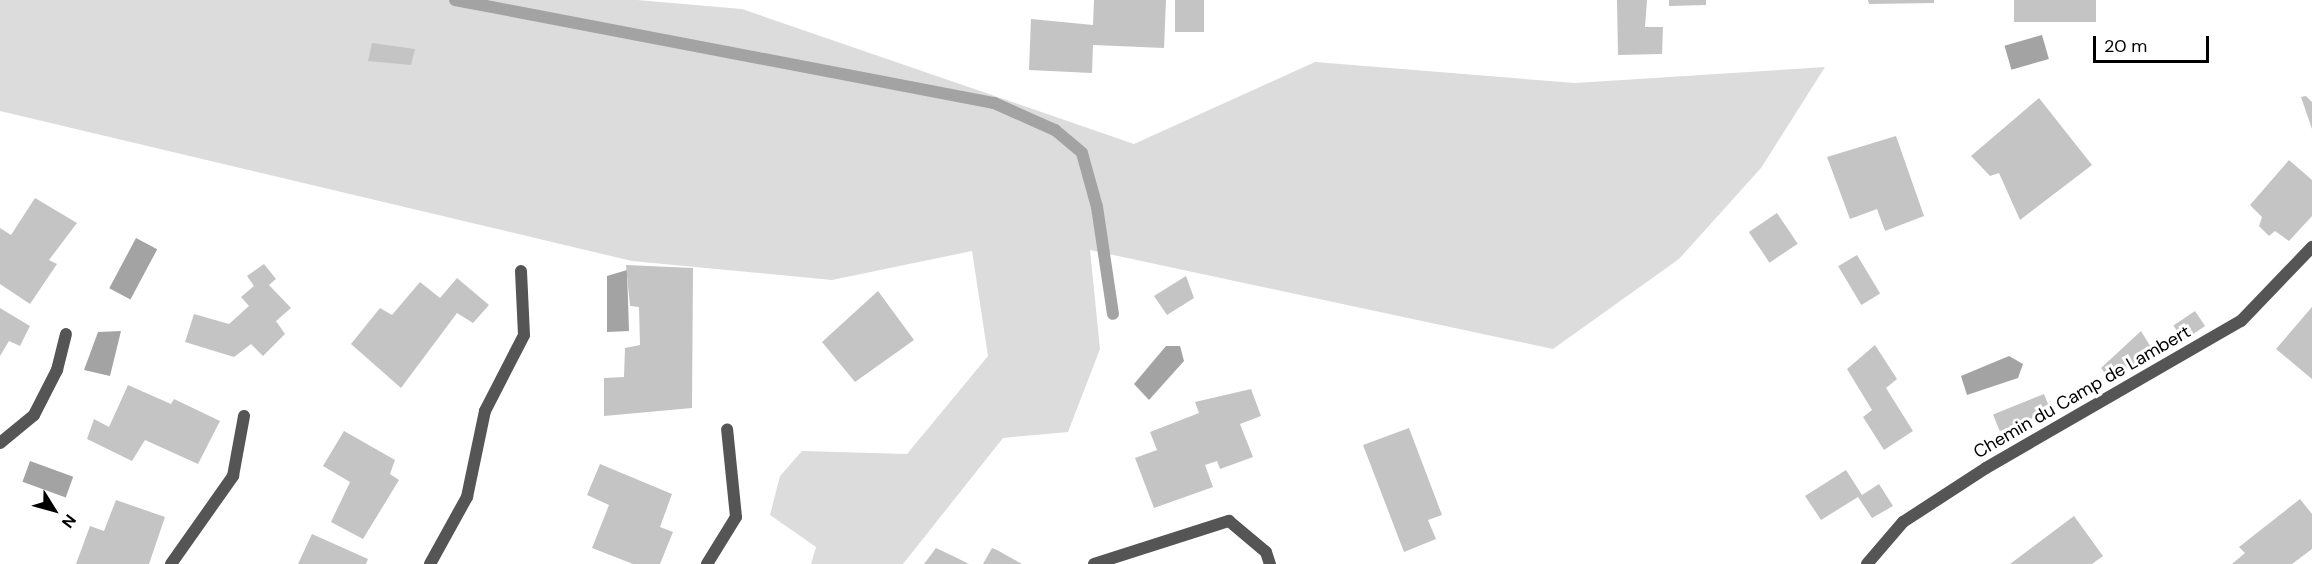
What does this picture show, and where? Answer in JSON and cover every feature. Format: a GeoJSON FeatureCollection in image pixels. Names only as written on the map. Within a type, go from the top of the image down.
{"type":"FeatureCollection","features":[{"type":"Feature","properties":{"kind":"street","name":"Chemin du Camp de Lambert"},"geometry":{"type":"LineString","coordinates":[[1867,564],[1903,522],[1949,492],[2241,321],[2312,247]]}},
{"type":"Feature","properties":{"kind":"street"},"geometry":{"type":"LineString","coordinates":[[430,564],[467,497],[485,411],[524,335],[521,271]]}},
{"type":"Feature","properties":{"kind":"street"},"geometry":{"type":"LineString","coordinates":[[0,444],[34,414],[57,370],[66,334]]}},
{"type":"Feature","properties":{"kind":"street"},"geometry":{"type":"LineString","coordinates":[[171,564],[233,476],[244,417]]}},
{"type":"Feature","properties":{"kind":"street"},"geometry":{"type":"LineString","coordinates":[[707,564],[736,517],[727,429]]}},
{"type":"Feature","properties":{"kind":"street"},"geometry":{"type":"LineString","coordinates":[[1094,564],[1229,522],[1266,552],[1270,564]]}},
{"type":"Feature","properties":{"kind":"shaded area"},"geometry":{"type":"Polygon","coordinates":[[[0,0],[637,0],[742,9],[1134,144],[1315,62],[1575,83],[1825,67],[1761,168],[1679,259],[1553,349],[1090,250],[1100,349],[1068,432],[1003,438],[903,564],[811,564],[816,547],[770,515],[780,476],[802,451],[907,454],[988,356],[972,251],[832,280],[632,261],[0,111],[0,0]]]}},
{"type":"Feature","properties":{"kind":"shaded area"},"geometry":{"type":"Polygon","coordinates":[[[2042,35],[2049,59],[2011,70],[2005,46],[2042,35]]]}},
{"type":"Feature","properties":{"kind":"shaded area"},"geometry":{"type":"Polygon","coordinates":[[[136,238],[157,249],[130,300],[109,288],[136,238]]]}},
{"type":"Feature","properties":{"kind":"shaded area"},"geometry":{"type":"Polygon","coordinates":[[[627,270],[629,331],[607,332],[607,276],[627,270]]]}},
{"type":"Feature","properties":{"kind":"shaded area"},"geometry":{"type":"Polygon","coordinates":[[[121,331],[110,376],[84,370],[98,332],[121,331]]]}},
{"type":"Feature","properties":{"kind":"shaded area"},"geometry":{"type":"Polygon","coordinates":[[[1166,346],[1180,346],[1184,361],[1149,400],[1134,384],[1166,346]]]}},
{"type":"Feature","properties":{"kind":"shaded area"},"geometry":{"type":"Polygon","coordinates":[[[2009,356],[2023,364],[2018,378],[1967,395],[1961,376],[2009,356]]]}},
{"type":"Feature","properties":{"kind":"shaded area"},"geometry":{"type":"Polygon","coordinates":[[[30,461],[73,477],[66,497],[22,482],[30,461]]]}},
{"type":"Feature","properties":{"kind":"building"},"geometry":{"type":"Polygon","coordinates":[[[1094,0],[1166,0],[1164,48],[1093,45],[1092,73],[1029,70],[1031,19],[1093,25],[1094,0]]]}},
{"type":"Feature","properties":{"kind":"building"},"geometry":{"type":"Polygon","coordinates":[[[1175,0],[1204,0],[1204,32],[1175,32],[1175,0]]]}},
{"type":"Feature","properties":{"kind":"building"},"geometry":{"type":"Polygon","coordinates":[[[1617,0],[1647,0],[1645,27],[1663,27],[1662,54],[1618,55],[1617,0]]]}},
{"type":"Feature","properties":{"kind":"building"},"geometry":{"type":"Polygon","coordinates":[[[1669,0],[1706,0],[1706,5],[1669,6],[1669,0]]]}},
{"type":"Feature","properties":{"kind":"building"},"geometry":{"type":"Polygon","coordinates":[[[1868,0],[1934,0],[1934,3],[1869,4],[1868,0]]]}},
{"type":"Feature","properties":{"kind":"building"},"geometry":{"type":"Polygon","coordinates":[[[2014,0],[2096,0],[2096,22],[2014,22],[2014,0]]]}},
{"type":"Feature","properties":{"kind":"building"},"geometry":{"type":"Polygon","coordinates":[[[372,43],[415,49],[411,65],[368,61],[372,43]]]}},
{"type":"Feature","properties":{"kind":"building"},"geometry":{"type":"Polygon","coordinates":[[[2306,96],[2312,102],[2312,129],[2301,97],[2306,96]]]}},
{"type":"Feature","properties":{"kind":"building"},"geometry":{"type":"Polygon","coordinates":[[[2039,98],[2092,165],[2020,220],[1999,173],[1990,176],[1971,156],[2039,98]]]}},
{"type":"Feature","properties":{"kind":"building"},"geometry":{"type":"Polygon","coordinates":[[[1896,136],[1924,216],[1885,231],[1877,209],[1850,219],[1827,157],[1896,136]]]}},
{"type":"Feature","properties":{"kind":"building"},"geometry":{"type":"Polygon","coordinates":[[[2289,160],[2312,180],[2312,216],[2289,241],[2275,231],[2269,236],[2259,226],[2262,217],[2250,205],[2289,160]]]}},
{"type":"Feature","properties":{"kind":"building"},"geometry":{"type":"Polygon","coordinates":[[[35,198],[77,223],[49,260],[57,264],[30,304],[0,284],[0,228],[11,235],[35,198]]]}},
{"type":"Feature","properties":{"kind":"building"},"geometry":{"type":"Polygon","coordinates":[[[1777,213],[1798,244],[1770,263],[1749,232],[1777,213]]]}},
{"type":"Feature","properties":{"kind":"building"},"geometry":{"type":"Polygon","coordinates":[[[1857,255],[1880,294],[1861,305],[1838,266],[1857,255]]]}},
{"type":"Feature","properties":{"kind":"building"},"geometry":{"type":"Polygon","coordinates":[[[264,264],[276,279],[269,285],[291,308],[276,321],[285,334],[263,356],[251,344],[234,357],[185,342],[194,314],[229,324],[249,306],[241,297],[254,286],[247,276],[264,264]]]}},
{"type":"Feature","properties":{"kind":"building"},"geometry":{"type":"Polygon","coordinates":[[[626,265],[693,268],[692,408],[604,416],[604,378],[624,377],[625,348],[640,345],[639,307],[630,306],[626,265]]]}},
{"type":"Feature","properties":{"kind":"building"},"geometry":{"type":"Polygon","coordinates":[[[1186,276],[1194,298],[1167,315],[1154,296],[1186,276]]]}},
{"type":"Feature","properties":{"kind":"building"},"geometry":{"type":"Polygon","coordinates":[[[457,278],[489,305],[473,323],[457,313],[401,388],[351,344],[380,308],[392,315],[420,282],[440,298],[457,278]]]}},
{"type":"Feature","properties":{"kind":"building"},"geometry":{"type":"Polygon","coordinates":[[[878,291],[914,340],[855,382],[822,342],[878,291]]]}},
{"type":"Feature","properties":{"kind":"building"},"geometry":{"type":"Polygon","coordinates":[[[2312,307],[2312,379],[2276,349],[2312,307]]]}},
{"type":"Feature","properties":{"kind":"building"},"geometry":{"type":"Polygon","coordinates":[[[0,308],[30,326],[20,346],[9,341],[0,356],[0,308]]]}},
{"type":"Feature","properties":{"kind":"building"},"geometry":{"type":"Polygon","coordinates":[[[2195,311],[2205,326],[2184,340],[2173,326],[2195,311]]]}},
{"type":"Feature","properties":{"kind":"building"},"geometry":{"type":"Polygon","coordinates":[[[2141,331],[2152,349],[2111,381],[2101,368],[2141,331]]]}},
{"type":"Feature","properties":{"kind":"building"},"geometry":{"type":"Polygon","coordinates":[[[1875,345],[1897,379],[1886,388],[1913,431],[1884,450],[1863,417],[1872,410],[1847,369],[1875,345]]]}},
{"type":"Feature","properties":{"kind":"building"},"geometry":{"type":"Polygon","coordinates":[[[128,385],[171,404],[174,399],[220,421],[198,464],[145,440],[132,461],[87,439],[94,419],[109,427],[128,385]]]}},
{"type":"Feature","properties":{"kind":"building"},"geometry":{"type":"Polygon","coordinates":[[[1251,389],[1261,416],[1240,424],[1253,457],[1220,469],[1217,461],[1205,465],[1213,487],[1154,508],[1135,458],[1157,450],[1150,432],[1199,413],[1195,402],[1251,389]]]}},
{"type":"Feature","properties":{"kind":"building"},"geometry":{"type":"Polygon","coordinates":[[[2044,394],[2051,411],[2000,431],[1993,415],[2044,394]]]}},
{"type":"Feature","properties":{"kind":"building"},"geometry":{"type":"Polygon","coordinates":[[[1409,428],[1442,515],[1428,520],[1436,539],[1404,552],[1363,445],[1409,428]]]}},
{"type":"Feature","properties":{"kind":"building"},"geometry":{"type":"Polygon","coordinates":[[[344,431],[395,460],[390,474],[399,480],[363,539],[331,522],[350,482],[323,466],[344,431]]]}},
{"type":"Feature","properties":{"kind":"building"},"geometry":{"type":"Polygon","coordinates":[[[600,464],[672,494],[660,527],[673,532],[660,564],[633,564],[592,548],[609,505],[587,495],[600,464]]]}},
{"type":"Feature","properties":{"kind":"building"},"geometry":{"type":"Polygon","coordinates":[[[1846,470],[1862,495],[1879,484],[1893,506],[1872,518],[1858,497],[1821,520],[1805,496],[1846,470]]]}},
{"type":"Feature","properties":{"kind":"building"},"geometry":{"type":"Polygon","coordinates":[[[2300,499],[2312,514],[2312,549],[2292,564],[2232,564],[2245,553],[2239,547],[2300,499]]]}},
{"type":"Feature","properties":{"kind":"building"},"geometry":{"type":"Polygon","coordinates":[[[116,500],[165,517],[149,564],[76,564],[90,526],[104,531],[116,500]]]}},
{"type":"Feature","properties":{"kind":"building"},"geometry":{"type":"Polygon","coordinates":[[[2074,516],[2103,556],[2092,564],[2010,564],[2074,516]]]}},
{"type":"Feature","properties":{"kind":"building"},"geometry":{"type":"Polygon","coordinates":[[[312,534],[368,559],[366,564],[298,564],[312,534]]]}},
{"type":"Feature","properties":{"kind":"building"},"geometry":{"type":"Polygon","coordinates":[[[936,548],[955,557],[969,564],[924,564],[936,548]]]}},
{"type":"Feature","properties":{"kind":"building"},"geometry":{"type":"Polygon","coordinates":[[[992,548],[997,550],[1022,564],[983,564],[992,548]]]}},
{"type":"Feature","properties":{"kind":"waterway"},"geometry":{"type":"LineString","coordinates":[[455,0],[994,103],[1055,130],[1082,153],[1097,207],[1113,314]]}}]}
